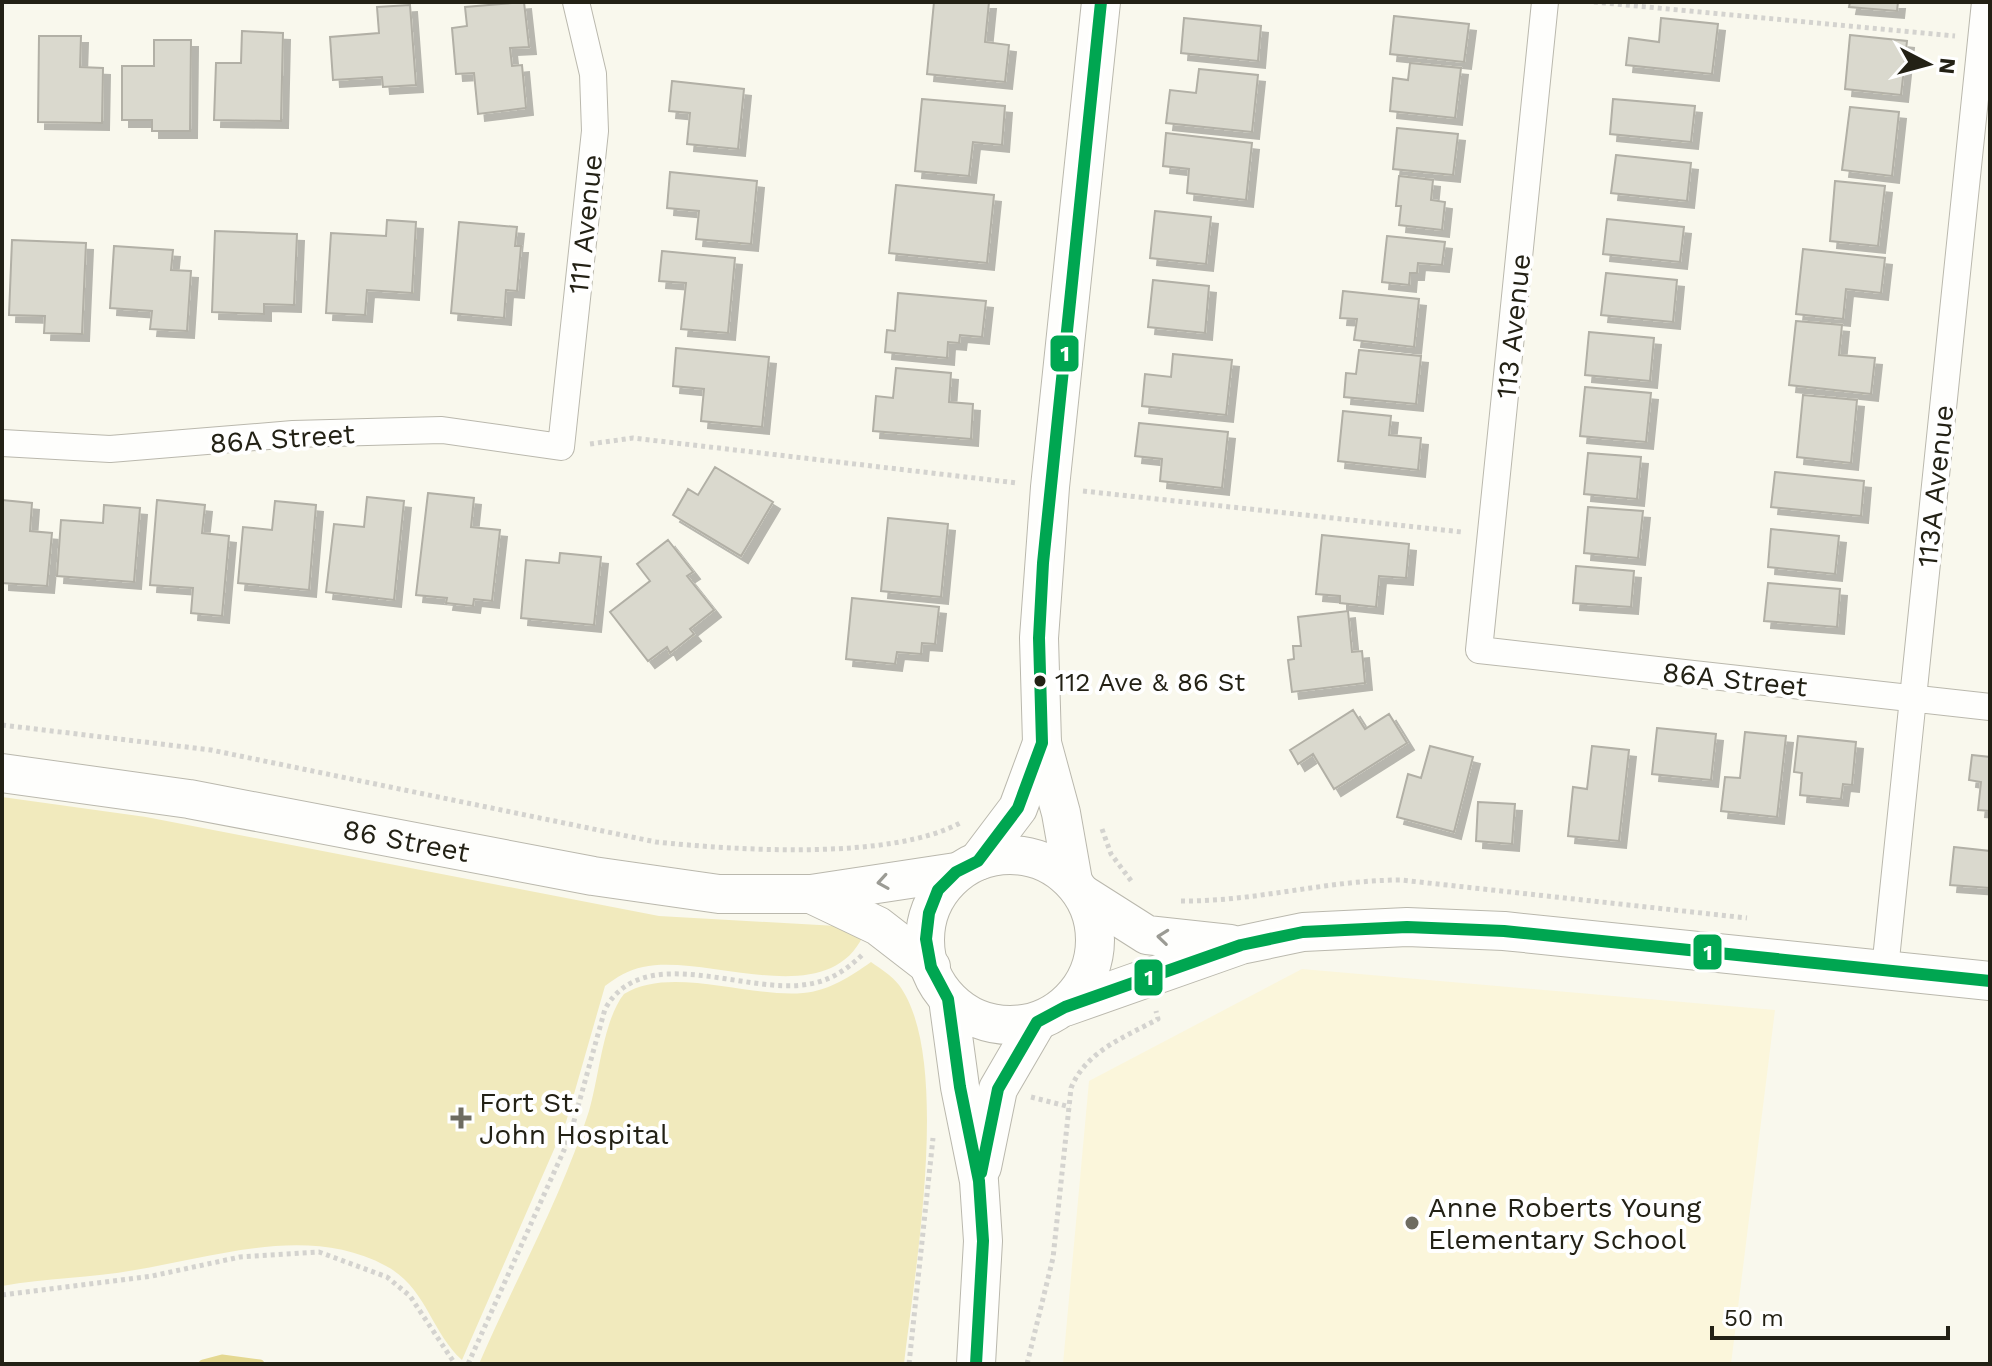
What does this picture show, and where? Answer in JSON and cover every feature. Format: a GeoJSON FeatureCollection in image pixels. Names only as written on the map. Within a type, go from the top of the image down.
{"type":"FeatureCollection","features":[{"type":"Feature","properties":{"kind":"street","name":"111 Avenue"},"geometry":{"type":"LineString","coordinates":[[561,447],[595,131],[593,74],[576,2]]}},
{"type":"Feature","properties":{"kind":"street"},"geometry":{"type":"LineString","coordinates":[[979,1181],[998,1089],[1051,1015],[1086,981],[1093,954],[1094,925],[1079,888],[1042,743],[1039,638],[1043,563],[1101,2]]}},
{"type":"Feature","properties":{"kind":"street","name":"113 Avenue"},"geometry":{"type":"LineString","coordinates":[[1479,650],[1545,2]]}},
{"type":"Feature","properties":{"kind":"street","name":"113A Avenue"},"geometry":{"type":"LineString","coordinates":[[1885,969],[1985,2]]}},
{"type":"Feature","properties":{"kind":"street","name":"86A Street"},"geometry":{"type":"LineString","coordinates":[[2,443],[110,449],[293,434],[442,430],[561,447]]}},
{"type":"Feature","properties":{"kind":"street","name":"86A Street"},"geometry":{"type":"LineString","coordinates":[[1479,650],[1990,707]]}},
{"type":"Feature","properties":{"kind":"street"},"geometry":{"type":"LineString","coordinates":[[976,1364],[983,1241],[979,1181],[939,983],[926,939],[929,913],[938,890],[967,867],[1018,808],[1042,743]]}},
{"type":"Feature","properties":{"kind":"street","name":"86 Street"},"geometry":{"type":"LineString","coordinates":[[2,773],[189,799],[660,887],[719,894],[811,894],[967,867]]}},
{"type":"Feature","properties":{"kind":"street"},"geometry":{"type":"LineString","coordinates":[[967,867],[1006,856],[1029,858],[1052,865],[1079,888],[1147,935],[1241,945]]}},
{"type":"Feature","properties":{"kind":"street","name":"86 Street"},"geometry":{"type":"LineString","coordinates":[[811,894],[878,926],[939,983]]}},
{"type":"Feature","properties":{"kind":"street"},"geometry":{"type":"LineString","coordinates":[[939,983],[971,1015],[993,1022],[1051,1015],[1241,945],[1303,932],[1407,927],[1504,931],[1990,981]]}},
{"type":"Feature","properties":{"kind":"path"},"geometry":{"type":"LineString","coordinates":[[1594,2],[1956,36]]}},
{"type":"Feature","properties":{"kind":"path"},"geometry":{"type":"LineString","coordinates":[[561,447],[633,438],[1019,483]]}},
{"type":"Feature","properties":{"kind":"path"},"geometry":{"type":"LineString","coordinates":[[1077,490],[1493,536]]}},
{"type":"Feature","properties":{"kind":"path"},"geometry":{"type":"LineString","coordinates":[[2,725],[211,750],[656,842],[685,845],[745,849],[881,843],[931,837],[971,818]]}},
{"type":"Feature","properties":{"kind":"path"},"geometry":{"type":"LineString","coordinates":[[468,1364],[569,1139],[605,1009],[614,994],[630,980],[656,975],[808,985],[849,968],[866,952],[874,956]]}},
{"type":"Feature","properties":{"kind":"path"},"geometry":{"type":"LineString","coordinates":[[1027,1364],[1053,1258],[1071,1088],[1078,1072],[1097,1052],[1158,1019],[1155,1006]]}},
{"type":"Feature","properties":{"kind":"path"},"geometry":{"type":"LineString","coordinates":[[1028,1096],[1070,1107]]}},
{"type":"Feature","properties":{"kind":"path"},"geometry":{"type":"LineString","coordinates":[[909,1364],[933,1136]]}},
{"type":"Feature","properties":{"kind":"path"},"geometry":{"type":"LineString","coordinates":[[2,1295],[152,1276],[240,1257],[319,1252],[387,1277],[410,1296],[455,1364]]}},
{"type":"Feature","properties":{"kind":"shaded area"},"geometry":{"type":"Polygon","coordinates":[[[2,797],[146,817],[659,916],[837,926],[863,936],[846,959],[822,971],[794,976],[763,975],[669,965],[632,970],[605,986],[566,1122],[462,1360],[399,1275],[356,1254],[325,1247],[262,1247],[118,1273],[2,1286],[2,797]]]}},
{"type":"Feature","properties":{"kind":"shaded area"},"geometry":{"type":"Polygon","coordinates":[[[871,962],[899,985],[915,1019],[924,1062],[926,1168],[904,1364],[479,1364],[578,1144],[593,1098],[606,1034],[624,994],[664,982],[782,993],[813,992],[831,986],[871,962]]]}},
{"type":"Feature","properties":{"kind":"shaded area","name":"Anne Roberts Young Elementary School"},"geometry":{"type":"Polygon","coordinates":[[[1302,969],[1775,1010],[1731,1364],[1063,1364],[1089,1081],[1302,969]]]}},
{"type":"Feature","properties":{"kind":"building"},"geometry":{"type":"Polygon","coordinates":[[[524,2],[529,47],[510,48],[512,66],[522,65],[526,108],[478,114],[474,73],[456,74],[452,28],[467,26],[465,7],[524,2]]]}},
{"type":"Feature","properties":{"kind":"building"},"geometry":{"type":"Polygon","coordinates":[[[934,2],[989,2],[985,42],[1009,45],[1005,82],[927,74],[934,2]]]}},
{"type":"Feature","properties":{"kind":"building"},"geometry":{"type":"Polygon","coordinates":[[[1850,2],[1898,2],[1897,11],[1849,7],[1850,2]]]}},
{"type":"Feature","properties":{"kind":"building"},"geometry":{"type":"Polygon","coordinates":[[[410,5],[416,85],[383,87],[382,77],[333,80],[330,37],[379,33],[377,7],[410,5]]]}},
{"type":"Feature","properties":{"kind":"building"},"geometry":{"type":"Polygon","coordinates":[[[1394,16],[1469,24],[1464,62],[1390,54],[1394,16]]]}},
{"type":"Feature","properties":{"kind":"building"},"geometry":{"type":"Polygon","coordinates":[[[1184,18],[1261,26],[1258,61],[1181,53],[1184,18]]]}},
{"type":"Feature","properties":{"kind":"building"},"geometry":{"type":"Polygon","coordinates":[[[1661,18],[1718,24],[1712,74],[1626,65],[1629,38],[1659,42],[1661,18]]]}},
{"type":"Feature","properties":{"kind":"building"},"geometry":{"type":"Polygon","coordinates":[[[242,31],[283,33],[281,121],[214,120],[216,63],[241,63],[242,31]]]}},
{"type":"Feature","properties":{"kind":"building"},"geometry":{"type":"Polygon","coordinates":[[[1850,35],[1907,41],[1901,95],[1845,89],[1850,35]]]}},
{"type":"Feature","properties":{"kind":"building"},"geometry":{"type":"Polygon","coordinates":[[[39,36],[81,36],[80,67],[103,68],[102,123],[38,122],[39,36]]]}},
{"type":"Feature","properties":{"kind":"building"},"geometry":{"type":"Polygon","coordinates":[[[154,40],[191,40],[190,131],[152,131],[152,120],[122,120],[122,66],[154,66],[154,40]]]}},
{"type":"Feature","properties":{"kind":"building"},"geometry":{"type":"Polygon","coordinates":[[[1410,63],[1461,68],[1455,118],[1390,111],[1393,78],[1408,80],[1410,63]]]}},
{"type":"Feature","properties":{"kind":"building"},"geometry":{"type":"Polygon","coordinates":[[[1199,69],[1258,75],[1252,132],[1166,123],[1170,90],[1196,93],[1199,69]]]}},
{"type":"Feature","properties":{"kind":"building"},"geometry":{"type":"Polygon","coordinates":[[[672,81],[744,89],[738,149],[687,144],[690,113],[669,111],[672,81]]]}},
{"type":"Feature","properties":{"kind":"building"},"geometry":{"type":"Polygon","coordinates":[[[922,99],[1005,106],[1002,145],[973,142],[969,176],[915,171],[922,99]]]}},
{"type":"Feature","properties":{"kind":"building"},"geometry":{"type":"Polygon","coordinates":[[[1613,99],[1695,106],[1691,142],[1610,134],[1613,99]]]}},
{"type":"Feature","properties":{"kind":"building"},"geometry":{"type":"Polygon","coordinates":[[[1850,107],[1899,112],[1892,176],[1842,170],[1850,107]]]}},
{"type":"Feature","properties":{"kind":"building"},"geometry":{"type":"Polygon","coordinates":[[[1397,128],[1458,134],[1453,175],[1393,169],[1397,128]]]}},
{"type":"Feature","properties":{"kind":"building"},"geometry":{"type":"Polygon","coordinates":[[[1166,133],[1252,143],[1246,200],[1187,193],[1189,169],[1163,166],[1166,133]]]}},
{"type":"Feature","properties":{"kind":"building"},"geometry":{"type":"Polygon","coordinates":[[[1616,155],[1691,163],[1687,201],[1611,193],[1616,155]]]}},
{"type":"Feature","properties":{"kind":"building"},"geometry":{"type":"Polygon","coordinates":[[[670,172],[757,181],[751,244],[696,239],[699,211],[667,208],[670,172]]]}},
{"type":"Feature","properties":{"kind":"building"},"geometry":{"type":"Polygon","coordinates":[[[1399,176],[1433,180],[1431,200],[1445,202],[1442,230],[1399,225],[1401,206],[1396,206],[1399,176]]]}},
{"type":"Feature","properties":{"kind":"building"},"geometry":{"type":"Polygon","coordinates":[[[1835,181],[1885,186],[1878,246],[1830,241],[1835,181]]]}},
{"type":"Feature","properties":{"kind":"building"},"geometry":{"type":"Polygon","coordinates":[[[896,185],[994,195],[987,263],[889,253],[896,185]]]}},
{"type":"Feature","properties":{"kind":"building"},"geometry":{"type":"Polygon","coordinates":[[[1155,211],[1211,217],[1206,264],[1150,258],[1155,211]]]}},
{"type":"Feature","properties":{"kind":"building"},"geometry":{"type":"Polygon","coordinates":[[[1607,219],[1684,227],[1680,262],[1603,254],[1607,219]]]}},
{"type":"Feature","properties":{"kind":"building"},"geometry":{"type":"Polygon","coordinates":[[[387,220],[416,222],[412,293],[367,290],[365,315],[326,313],[331,233],[386,236],[387,220]]]}},
{"type":"Feature","properties":{"kind":"building"},"geometry":{"type":"Polygon","coordinates":[[[459,222],[517,227],[515,246],[521,246],[517,291],[506,290],[504,318],[451,313],[459,222]]]}},
{"type":"Feature","properties":{"kind":"building"},"geometry":{"type":"Polygon","coordinates":[[[215,231],[297,234],[294,305],[264,304],[264,314],[212,312],[215,231]]]}},
{"type":"Feature","properties":{"kind":"building"},"geometry":{"type":"Polygon","coordinates":[[[1387,236],[1445,242],[1442,265],[1418,263],[1417,273],[1410,273],[1409,285],[1382,282],[1387,236]]]}},
{"type":"Feature","properties":{"kind":"building"},"geometry":{"type":"Polygon","coordinates":[[[12,240],[86,243],[82,334],[44,333],[45,316],[9,315],[12,240]]]}},
{"type":"Feature","properties":{"kind":"building"},"geometry":{"type":"Polygon","coordinates":[[[114,246],[173,250],[171,270],[191,271],[187,331],[150,329],[152,311],[110,308],[114,246]]]}},
{"type":"Feature","properties":{"kind":"building"},"geometry":{"type":"Polygon","coordinates":[[[1803,249],[1885,258],[1881,293],[1846,289],[1843,319],[1796,314],[1803,249]]]}},
{"type":"Feature","properties":{"kind":"building"},"geometry":{"type":"Polygon","coordinates":[[[662,251],[735,258],[728,333],[681,329],[686,283],[659,281],[662,251]]]}},
{"type":"Feature","properties":{"kind":"building"},"geometry":{"type":"Polygon","coordinates":[[[1606,273],[1677,280],[1673,322],[1601,315],[1606,273]]]}},
{"type":"Feature","properties":{"kind":"building"},"geometry":{"type":"Polygon","coordinates":[[[1153,280],[1209,286],[1205,333],[1148,327],[1153,280]]]}},
{"type":"Feature","properties":{"kind":"building"},"geometry":{"type":"Polygon","coordinates":[[[1343,291],[1419,299],[1414,347],[1354,340],[1357,319],[1340,318],[1343,291]]]}},
{"type":"Feature","properties":{"kind":"building"},"geometry":{"type":"Polygon","coordinates":[[[898,293],[986,301],[982,337],[960,335],[959,343],[948,342],[947,358],[885,352],[887,330],[895,331],[898,293]]]}},
{"type":"Feature","properties":{"kind":"building"},"geometry":{"type":"Polygon","coordinates":[[[1796,321],[1842,325],[1839,355],[1875,358],[1871,394],[1789,385],[1796,321]]]}},
{"type":"Feature","properties":{"kind":"building"},"geometry":{"type":"Polygon","coordinates":[[[1589,332],[1654,338],[1650,381],[1585,375],[1589,332]]]}},
{"type":"Feature","properties":{"kind":"building"},"geometry":{"type":"Polygon","coordinates":[[[676,348],[769,357],[762,427],[701,421],[704,389],[673,386],[676,348]]]}},
{"type":"Feature","properties":{"kind":"building"},"geometry":{"type":"Polygon","coordinates":[[[1359,350],[1421,356],[1416,404],[1344,397],[1346,373],[1356,374],[1359,350]]]}},
{"type":"Feature","properties":{"kind":"building"},"geometry":{"type":"Polygon","coordinates":[[[1173,354],[1232,360],[1226,415],[1142,406],[1145,374],[1171,377],[1173,354]]]}},
{"type":"Feature","properties":{"kind":"building"},"geometry":{"type":"Polygon","coordinates":[[[896,368],[951,373],[949,402],[973,404],[971,439],[873,431],[876,396],[893,398],[896,368]]]}},
{"type":"Feature","properties":{"kind":"building"},"geometry":{"type":"Polygon","coordinates":[[[1585,387],[1651,393],[1646,442],[1580,436],[1585,387]]]}},
{"type":"Feature","properties":{"kind":"building"},"geometry":{"type":"Polygon","coordinates":[[[1803,395],[1857,400],[1851,463],[1797,457],[1803,395]]]}},
{"type":"Feature","properties":{"kind":"building"},"geometry":{"type":"Polygon","coordinates":[[[1343,411],[1391,416],[1389,435],[1421,438],[1418,470],[1338,461],[1343,411]]]}},
{"type":"Feature","properties":{"kind":"building"},"geometry":{"type":"Polygon","coordinates":[[[1139,423],[1228,432],[1222,488],[1160,481],[1162,459],[1135,456],[1139,423]]]}},
{"type":"Feature","properties":{"kind":"building"},"geometry":{"type":"Polygon","coordinates":[[[1588,453],[1641,457],[1637,499],[1584,494],[1588,453]]]}},
{"type":"Feature","properties":{"kind":"building"},"geometry":{"type":"Polygon","coordinates":[[[715,467],[773,502],[741,556],[673,515],[688,489],[698,495],[715,467]]]}},
{"type":"Feature","properties":{"kind":"building"},"geometry":{"type":"Polygon","coordinates":[[[1775,472],[1864,481],[1861,516],[1771,507],[1775,472]]]}},
{"type":"Feature","properties":{"kind":"building"},"geometry":{"type":"Polygon","coordinates":[[[428,493],[474,498],[471,527],[500,530],[492,601],[474,599],[473,606],[446,603],[447,598],[416,595],[428,493]]]}},
{"type":"Feature","properties":{"kind":"building"},"geometry":{"type":"Polygon","coordinates":[[[367,497],[404,501],[394,600],[326,592],[334,524],[364,527],[367,497]]]}},
{"type":"Feature","properties":{"kind":"building"},"geometry":{"type":"Polygon","coordinates":[[[2,500],[32,503],[30,531],[52,533],[47,586],[2,583],[2,500]]]}},
{"type":"Feature","properties":{"kind":"building"},"geometry":{"type":"Polygon","coordinates":[[[157,500],[205,505],[202,533],[229,536],[222,616],[191,613],[193,588],[150,585],[157,500]]]}},
{"type":"Feature","properties":{"kind":"building"},"geometry":{"type":"Polygon","coordinates":[[[275,501],[316,505],[309,590],[238,583],[243,527],[272,530],[275,501]]]}},
{"type":"Feature","properties":{"kind":"building"},"geometry":{"type":"Polygon","coordinates":[[[104,505],[140,508],[134,582],[57,576],[61,520],[103,523],[104,505]]]}},
{"type":"Feature","properties":{"kind":"building"},"geometry":{"type":"Polygon","coordinates":[[[1588,507],[1643,511],[1638,558],[1584,553],[1588,507]]]}},
{"type":"Feature","properties":{"kind":"building"},"geometry":{"type":"Polygon","coordinates":[[[888,518],[948,524],[941,597],[881,591],[888,518]]]}},
{"type":"Feature","properties":{"kind":"building"},"geometry":{"type":"Polygon","coordinates":[[[1771,529],[1839,536],[1835,574],[1768,567],[1771,529]]]}},
{"type":"Feature","properties":{"kind":"building"},"geometry":{"type":"Polygon","coordinates":[[[1322,535],[1409,544],[1406,578],[1379,576],[1376,607],[1340,603],[1340,596],[1316,594],[1322,535]]]}},
{"type":"Feature","properties":{"kind":"building"},"geometry":{"type":"Polygon","coordinates":[[[668,540],[693,572],[687,576],[714,610],[690,629],[694,634],[670,653],[667,647],[648,661],[610,612],[650,581],[637,564],[668,540]]]}},
{"type":"Feature","properties":{"kind":"building"},"geometry":{"type":"Polygon","coordinates":[[[560,553],[601,557],[594,625],[521,618],[526,560],[559,563],[560,553]]]}},
{"type":"Feature","properties":{"kind":"building"},"geometry":{"type":"Polygon","coordinates":[[[1576,566],[1634,571],[1631,607],[1573,603],[1576,566]]]}},
{"type":"Feature","properties":{"kind":"building"},"geometry":{"type":"Polygon","coordinates":[[[1768,583],[1840,589],[1837,627],[1764,621],[1768,583]]]}},
{"type":"Feature","properties":{"kind":"building"},"geometry":{"type":"Polygon","coordinates":[[[852,598],[939,607],[935,644],[922,643],[921,654],[897,652],[895,664],[846,659],[852,598]]]}},
{"type":"Feature","properties":{"kind":"building"},"geometry":{"type":"Polygon","coordinates":[[[1348,611],[1352,652],[1362,651],[1365,683],[1292,692],[1288,660],[1294,659],[1293,646],[1301,646],[1298,617],[1348,611]]]}},
{"type":"Feature","properties":{"kind":"building"},"geometry":{"type":"Polygon","coordinates":[[[1353,710],[1365,729],[1389,714],[1407,743],[1334,789],[1313,754],[1298,764],[1290,750],[1353,710]]]}},
{"type":"Feature","properties":{"kind":"building"},"geometry":{"type":"Polygon","coordinates":[[[1657,728],[1716,734],[1711,780],[1652,774],[1657,728]]]}},
{"type":"Feature","properties":{"kind":"building"},"geometry":{"type":"Polygon","coordinates":[[[1745,732],[1786,736],[1777,817],[1721,811],[1725,777],[1740,778],[1745,732]]]}},
{"type":"Feature","properties":{"kind":"building"},"geometry":{"type":"Polygon","coordinates":[[[1798,736],[1856,742],[1852,785],[1843,784],[1841,799],[1800,795],[1802,773],[1794,772],[1798,736]]]}},
{"type":"Feature","properties":{"kind":"building"},"geometry":{"type":"Polygon","coordinates":[[[1430,746],[1473,757],[1454,832],[1397,817],[1408,774],[1421,778],[1430,746]]]}},
{"type":"Feature","properties":{"kind":"building"},"geometry":{"type":"Polygon","coordinates":[[[1592,746],[1629,750],[1619,841],[1568,836],[1573,787],[1587,789],[1592,746]]]}},
{"type":"Feature","properties":{"kind":"building"},"geometry":{"type":"Polygon","coordinates":[[[1972,755],[1990,757],[1990,811],[1978,810],[1981,782],[1969,780],[1972,755]]]}},
{"type":"Feature","properties":{"kind":"building"},"geometry":{"type":"Polygon","coordinates":[[[1478,802],[1515,804],[1512,844],[1476,841],[1478,802]]]}},
{"type":"Feature","properties":{"kind":"building"},"geometry":{"type":"Polygon","coordinates":[[[1954,847],[1990,851],[1990,888],[1950,885],[1954,847]]]}},
{"type":"Feature","properties":{"kind":"waterway"},"geometry":{"type":"LineString","coordinates":[[203,1364],[222,1359],[260,1364]]}},
{"type":"Feature","properties":{"kind":"transit line","name":"1"},"geometry":{"type":"LineString","coordinates":[[976,1364],[983,1241],[979,1181],[960,1087],[948,999],[931,967],[926,939],[929,913],[938,890],[956,872],[978,861],[1018,808],[1042,743],[1039,638],[1043,563],[1101,2]]}},
{"type":"Feature","properties":{"kind":"transit line","name":"1"},"geometry":{"type":"LineString","coordinates":[[981,1173],[998,1089],[1037,1022],[1065,1007],[1241,945],[1303,932],[1407,927],[1504,931],[1990,981]]}},
{"type":"Feature","properties":{"kind":"place","name":"112 Ave & 86 St"},"geometry":{"type":"Point","coordinates":[1040,681]}},
{"type":"Feature","properties":{"kind":"place","name":"Fort St. John Hospital"},"geometry":{"type":"Point","coordinates":[461,1118]}},
{"type":"Feature","properties":{"kind":"place","name":"Anne Roberts Young Elementary School"},"geometry":{"type":"Point","coordinates":[1412,1223]}}]}
